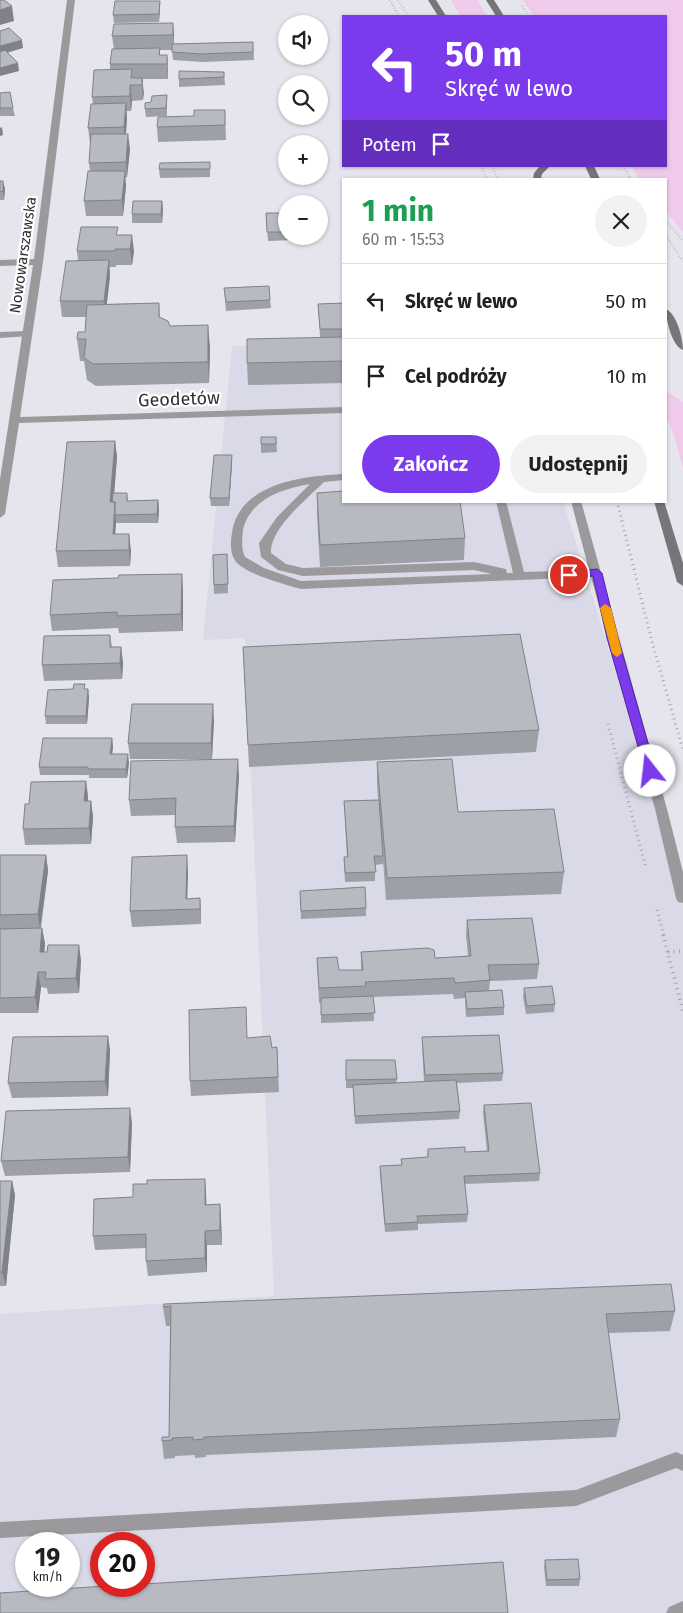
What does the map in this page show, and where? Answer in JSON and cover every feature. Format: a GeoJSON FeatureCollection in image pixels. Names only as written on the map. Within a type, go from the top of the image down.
{"type":"FeatureCollection","features":[{"type":"Feature","properties":{"kind":"main road"},"geometry":{"type":"LineString","coordinates":[[432,0],[441,15]]}},
{"type":"Feature","properties":{"kind":"main road"},"geometry":{"type":"LineString","coordinates":[[490,0],[499,15]]}},
{"type":"Feature","properties":{"kind":"main road"},"geometry":{"type":"LineString","coordinates":[[537,178],[538,173],[545,167]]}},
{"type":"Feature","properties":{"kind":"main road"},"geometry":{"type":"LineString","coordinates":[[667,314],[683,347]]}},
{"type":"Feature","properties":{"kind":"main road"},"geometry":{"type":"LineString","coordinates":[[660,503],[683,582]]}},
{"type":"Feature","properties":{"kind":"street","name":"Nowowarszawska"},"geometry":{"type":"LineString","coordinates":[[0,514],[38,262],[71,0]]}},
{"type":"Feature","properties":{"kind":"street"},"geometry":{"type":"LineString","coordinates":[[0,263],[38,262]]}},
{"type":"Feature","properties":{"kind":"street"},"geometry":{"type":"LineString","coordinates":[[0,335],[27,334]]}},
{"type":"Feature","properties":{"kind":"street","name":"Geodetów"},"geometry":{"type":"LineString","coordinates":[[15,420],[342,410]]}},
{"type":"Feature","properties":{"kind":"street"},"geometry":{"type":"LineString","coordinates":[[342,477],[322,478],[288,484],[264,495],[243,510],[237,526],[237,554],[242,561],[279,578],[301,585],[597,573]]}},
{"type":"Feature","properties":{"kind":"street"},"geometry":{"type":"LineString","coordinates":[[322,478],[281,520],[265,543],[265,554],[282,567],[303,572],[474,566],[519,575]]}},
{"type":"Feature","properties":{"kind":"street"},"geometry":{"type":"LineString","coordinates":[[501,503],[519,575]]}},
{"type":"Feature","properties":{"kind":"street"},"geometry":{"type":"LineString","coordinates":[[577,503],[661,809],[683,898]]}},
{"type":"Feature","properties":{"kind":"street"},"geometry":{"type":"LineString","coordinates":[[0,1530],[576,1498],[676,1460],[683,1463]]}},
{"type":"Feature","properties":{"kind":"street"},"geometry":{"type":"LineString","coordinates":[[675,1613],[683,1609]]}},
{"type":"Feature","properties":{"kind":"path"},"geometry":{"type":"LineString","coordinates":[[390,0],[398,15]]}},
{"type":"Feature","properties":{"kind":"path"},"geometry":{"type":"LineString","coordinates":[[398,0],[407,15]]}},
{"type":"Feature","properties":{"kind":"path"},"geometry":{"type":"LineString","coordinates":[[624,167],[630,178]]}},
{"type":"Feature","properties":{"kind":"path"},"geometry":{"type":"LineString","coordinates":[[667,222],[683,241]]}},
{"type":"Feature","properties":{"kind":"path"},"geometry":{"type":"LineString","coordinates":[[667,237],[683,261]]}},
{"type":"Feature","properties":{"kind":"path"},"geometry":{"type":"LineString","coordinates":[[617,503],[651,638],[683,750]]}},
{"type":"Feature","properties":{"kind":"path"},"geometry":{"type":"LineString","coordinates":[[606,717],[648,877]]}},
{"type":"Feature","properties":{"kind":"path"},"geometry":{"type":"LineString","coordinates":[[656,905],[683,1011]]}},
{"type":"Feature","properties":{"kind":"path"},"geometry":{"type":"LineString","coordinates":[[668,952],[683,951]]}},
{"type":"Feature","properties":{"kind":"shaded area"},"geometry":{"type":"Polygon","coordinates":[[[451,0],[477,0],[486,15],[459,15],[451,0]]]}},
{"type":"Feature","properties":{"kind":"shaded area"},"geometry":{"type":"Polygon","coordinates":[[[523,0],[683,0],[683,232],[667,213],[667,178],[638,178],[633,167],[667,167],[667,15],[533,15],[523,0]]]}},
{"type":"Feature","properties":{"kind":"shaded area"},"geometry":{"type":"Polygon","coordinates":[[[342,344],[342,503],[564,503],[683,891],[683,1613],[0,1613],[0,1314],[274,1296],[245,638],[203,640],[232,346],[342,344]]]}},
{"type":"Feature","properties":{"kind":"shaded area"},"geometry":{"type":"Polygon","coordinates":[[[667,392],[683,402],[683,468],[674,435],[667,419],[667,392]]]}},
{"type":"Feature","properties":{"kind":"building"},"geometry":{"type":"Polygon","coordinates":[[[0,0],[4,0],[12,6],[0,10],[0,0]]]}},
{"type":"Feature","properties":{"kind":"building"},"geometry":{"type":"Polygon","coordinates":[[[115,1],[160,1],[159,14],[113,15],[115,1]]]}},
{"type":"Feature","properties":{"kind":"building"},"geometry":{"type":"Polygon","coordinates":[[[173,23],[173,35],[112,36],[114,24],[173,23]]]}},
{"type":"Feature","properties":{"kind":"building"},"geometry":{"type":"Polygon","coordinates":[[[9,28],[22,40],[0,46],[0,31],[9,28]]]}},
{"type":"Feature","properties":{"kind":"building"},"geometry":{"type":"Polygon","coordinates":[[[253,42],[253,52],[201,54],[172,52],[172,44],[253,42]]]}},
{"type":"Feature","properties":{"kind":"building"},"geometry":{"type":"Polygon","coordinates":[[[160,48],[159,55],[167,55],[167,64],[110,64],[112,49],[160,48]]]}},
{"type":"Feature","properties":{"kind":"building"},"geometry":{"type":"Polygon","coordinates":[[[5,50],[18,63],[0,68],[0,52],[5,50]]]}},
{"type":"Feature","properties":{"kind":"building"},"geometry":{"type":"Polygon","coordinates":[[[132,69],[131,78],[142,78],[142,85],[130,85],[130,96],[92,97],[94,70],[132,69]]]}},
{"type":"Feature","properties":{"kind":"building"},"geometry":{"type":"Polygon","coordinates":[[[179,71],[224,72],[224,77],[179,79],[179,71]]]}},
{"type":"Feature","properties":{"kind":"building"},"geometry":{"type":"Polygon","coordinates":[[[10,92],[13,108],[0,108],[0,93],[10,92]]]}},
{"type":"Feature","properties":{"kind":"building"},"geometry":{"type":"Polygon","coordinates":[[[167,95],[166,108],[145,109],[145,103],[151,102],[152,96],[167,95]]]}},
{"type":"Feature","properties":{"kind":"building"},"geometry":{"type":"Polygon","coordinates":[[[126,103],[124,127],[88,128],[91,104],[126,103]]]}},
{"type":"Feature","properties":{"kind":"building"},"geometry":{"type":"Polygon","coordinates":[[[194,110],[225,110],[225,125],[157,127],[158,117],[194,116],[194,110]]]}},
{"type":"Feature","properties":{"kind":"building"},"geometry":{"type":"Polygon","coordinates":[[[91,134],[128,134],[126,162],[89,163],[91,134]]]}},
{"type":"Feature","properties":{"kind":"building"},"geometry":{"type":"Polygon","coordinates":[[[210,162],[210,169],[159,169],[160,163],[210,162]]]}},
{"type":"Feature","properties":{"kind":"building"},"geometry":{"type":"Polygon","coordinates":[[[88,171],[125,171],[122,200],[84,201],[88,171]]]}},
{"type":"Feature","properties":{"kind":"building"},"geometry":{"type":"Polygon","coordinates":[[[0,181],[3,181],[3,191],[0,192],[0,181]]]}},
{"type":"Feature","properties":{"kind":"building"},"geometry":{"type":"Polygon","coordinates":[[[133,201],[162,201],[161,214],[132,214],[133,201]]]}},
{"type":"Feature","properties":{"kind":"building"},"geometry":{"type":"Polygon","coordinates":[[[266,213],[278,213],[278,232],[267,232],[266,213]]]}},
{"type":"Feature","properties":{"kind":"building"},"geometry":{"type":"Polygon","coordinates":[[[81,227],[118,227],[116,235],[132,235],[130,249],[77,251],[81,227]]]}},
{"type":"Feature","properties":{"kind":"building"},"geometry":{"type":"Polygon","coordinates":[[[109,260],[104,301],[60,301],[66,261],[109,260]]]}},
{"type":"Feature","properties":{"kind":"building"},"geometry":{"type":"Polygon","coordinates":[[[269,286],[270,300],[226,302],[224,288],[269,286]]]}},
{"type":"Feature","properties":{"kind":"building"},"geometry":{"type":"Polygon","coordinates":[[[159,303],[159,317],[168,321],[170,326],[208,325],[208,362],[93,364],[84,358],[86,339],[77,339],[78,332],[85,332],[87,305],[159,303]]]}},
{"type":"Feature","properties":{"kind":"building"},"geometry":{"type":"Polygon","coordinates":[[[342,303],[342,329],[320,329],[318,304],[342,303]]]}},
{"type":"Feature","properties":{"kind":"building"},"geometry":{"type":"Polygon","coordinates":[[[342,337],[342,361],[247,363],[247,339],[342,337]]]}},
{"type":"Feature","properties":{"kind":"building"},"geometry":{"type":"Polygon","coordinates":[[[261,437],[276,437],[276,444],[261,444],[261,437]]]}},
{"type":"Feature","properties":{"kind":"building"},"geometry":{"type":"Polygon","coordinates":[[[115,441],[110,502],[115,502],[113,534],[129,534],[129,550],[56,551],[67,442],[115,441]]]}},
{"type":"Feature","properties":{"kind":"building"},"geometry":{"type":"Polygon","coordinates":[[[214,455],[232,455],[229,498],[210,498],[214,455]]]}},
{"type":"Feature","properties":{"kind":"building"},"geometry":{"type":"Polygon","coordinates":[[[342,491],[342,503],[460,503],[465,538],[320,545],[317,493],[342,491]]]}},
{"type":"Feature","properties":{"kind":"building"},"geometry":{"type":"Polygon","coordinates":[[[113,493],[127,493],[127,501],[158,500],[157,514],[115,515],[115,502],[112,502],[113,493]]]}},
{"type":"Feature","properties":{"kind":"building"},"geometry":{"type":"Polygon","coordinates":[[[227,554],[228,584],[214,585],[213,555],[227,554]]]}},
{"type":"Feature","properties":{"kind":"building"},"geometry":{"type":"Polygon","coordinates":[[[182,574],[181,614],[117,616],[117,612],[50,615],[53,580],[118,578],[119,575],[182,574]]]}},
{"type":"Feature","properties":{"kind":"building"},"geometry":{"type":"Polygon","coordinates":[[[520,634],[539,730],[248,745],[243,647],[520,634]]]}},
{"type":"Feature","properties":{"kind":"building"},"geometry":{"type":"Polygon","coordinates":[[[110,635],[110,647],[121,647],[120,663],[42,665],[44,636],[110,635]]]}},
{"type":"Feature","properties":{"kind":"building"},"geometry":{"type":"Polygon","coordinates":[[[74,684],[85,684],[84,689],[88,689],[86,716],[45,716],[48,690],[73,689],[74,684]]]}},
{"type":"Feature","properties":{"kind":"building"},"geometry":{"type":"Polygon","coordinates":[[[132,704],[213,704],[211,743],[128,743],[132,704]]]}},
{"type":"Feature","properties":{"kind":"building"},"geometry":{"type":"Polygon","coordinates":[[[43,738],[112,738],[110,754],[128,754],[126,769],[39,767],[43,738]]]}},
{"type":"Feature","properties":{"kind":"building"},"geometry":{"type":"Polygon","coordinates":[[[238,759],[234,826],[175,827],[176,798],[129,800],[131,761],[238,759]]]}},
{"type":"Feature","properties":{"kind":"building"},"geometry":{"type":"Polygon","coordinates":[[[452,759],[458,812],[554,809],[564,872],[387,878],[377,762],[452,759]]]}},
{"type":"Feature","properties":{"kind":"building"},"geometry":{"type":"Polygon","coordinates":[[[86,781],[84,801],[91,801],[89,828],[23,829],[25,804],[29,804],[31,782],[86,781]]]}},
{"type":"Feature","properties":{"kind":"building"},"geometry":{"type":"Polygon","coordinates":[[[379,800],[383,856],[374,856],[376,872],[345,873],[344,857],[348,857],[344,801],[379,800]]]}},
{"type":"Feature","properties":{"kind":"building"},"geometry":{"type":"Polygon","coordinates":[[[0,855],[46,855],[38,914],[0,915],[0,855]]]}},
{"type":"Feature","properties":{"kind":"building"},"geometry":{"type":"Polygon","coordinates":[[[187,855],[186,899],[200,898],[200,909],[130,911],[132,857],[187,855]]]}},
{"type":"Feature","properties":{"kind":"building"},"geometry":{"type":"Polygon","coordinates":[[[365,887],[366,908],[301,911],[300,891],[365,887]]]}},
{"type":"Feature","properties":{"kind":"building"},"geometry":{"type":"Polygon","coordinates":[[[532,918],[539,964],[488,965],[490,980],[455,983],[454,978],[365,982],[366,986],[319,988],[317,958],[337,957],[339,970],[363,970],[361,952],[428,948],[434,950],[435,958],[471,956],[467,920],[532,918]]]}},
{"type":"Feature","properties":{"kind":"building"},"geometry":{"type":"Polygon","coordinates":[[[42,928],[40,952],[47,952],[48,945],[79,945],[76,978],[45,979],[46,972],[38,972],[35,997],[0,998],[0,929],[42,928]]]}},
{"type":"Feature","properties":{"kind":"building"},"geometry":{"type":"Polygon","coordinates":[[[552,986],[555,1004],[527,1006],[524,988],[552,986]]]}},
{"type":"Feature","properties":{"kind":"building"},"geometry":{"type":"Polygon","coordinates":[[[502,990],[504,1007],[467,1009],[465,992],[502,990]]]}},
{"type":"Feature","properties":{"kind":"building"},"geometry":{"type":"Polygon","coordinates":[[[373,996],[375,1013],[321,1015],[321,998],[373,996]]]}},
{"type":"Feature","properties":{"kind":"building"},"geometry":{"type":"Polygon","coordinates":[[[246,1007],[247,1038],[270,1036],[272,1048],[277,1047],[278,1077],[190,1081],[189,1010],[246,1007]]]}},
{"type":"Feature","properties":{"kind":"building"},"geometry":{"type":"Polygon","coordinates":[[[499,1035],[503,1073],[425,1075],[422,1037],[499,1035]]]}},
{"type":"Feature","properties":{"kind":"building"},"geometry":{"type":"Polygon","coordinates":[[[108,1036],[105,1081],[8,1083],[13,1037],[108,1036]]]}},
{"type":"Feature","properties":{"kind":"building"},"geometry":{"type":"Polygon","coordinates":[[[346,1060],[395,1060],[397,1079],[346,1080],[346,1060]]]}},
{"type":"Feature","properties":{"kind":"building"},"geometry":{"type":"Polygon","coordinates":[[[456,1080],[460,1111],[355,1116],[353,1085],[456,1080]]]}},
{"type":"Feature","properties":{"kind":"building"},"geometry":{"type":"Polygon","coordinates":[[[531,1103],[540,1173],[464,1176],[468,1214],[417,1216],[418,1222],[385,1224],[380,1166],[402,1165],[401,1159],[428,1157],[428,1149],[465,1147],[465,1152],[489,1151],[484,1105],[531,1103]]]}},
{"type":"Feature","properties":{"kind":"building"},"geometry":{"type":"Polygon","coordinates":[[[130,1108],[128,1157],[1,1161],[6,1111],[130,1108]]]}},
{"type":"Feature","properties":{"kind":"building"},"geometry":{"type":"Polygon","coordinates":[[[205,1179],[205,1205],[220,1204],[220,1230],[205,1231],[205,1258],[146,1261],[146,1234],[93,1236],[94,1199],[133,1197],[133,1184],[147,1184],[147,1180],[205,1179]]]}},
{"type":"Feature","properties":{"kind":"building"},"geometry":{"type":"Polygon","coordinates":[[[0,1181],[12,1181],[2,1272],[0,1272],[0,1181]]]}},
{"type":"Feature","properties":{"kind":"building"},"geometry":{"type":"Polygon","coordinates":[[[671,1284],[675,1311],[606,1314],[620,1419],[204,1437],[204,1439],[193,1440],[193,1437],[172,1438],[172,1440],[162,1441],[162,1437],[169,1437],[171,1306],[163,1307],[164,1304],[671,1284]]]}},
{"type":"Feature","properties":{"kind":"building"},"geometry":{"type":"Polygon","coordinates":[[[578,1559],[580,1579],[547,1580],[545,1560],[578,1559]]]}},
{"type":"Feature","properties":{"kind":"building"},"geometry":{"type":"Polygon","coordinates":[[[503,1562],[508,1613],[0,1613],[0,1593],[15,1592],[15,1597],[80,1597],[80,1588],[90,1587],[90,1597],[155,1597],[155,1583],[503,1562]]]}},
{"type":"Feature","properties":{"kind":"slow traffic"},"geometry":{"type":"LineString","coordinates":[[605,608],[617,653]]}},
{"type":"Feature","properties":{"kind":"route"},"geometry":{"type":"LineString","coordinates":[[569,575],[597,573],[650,771]]}}]}
